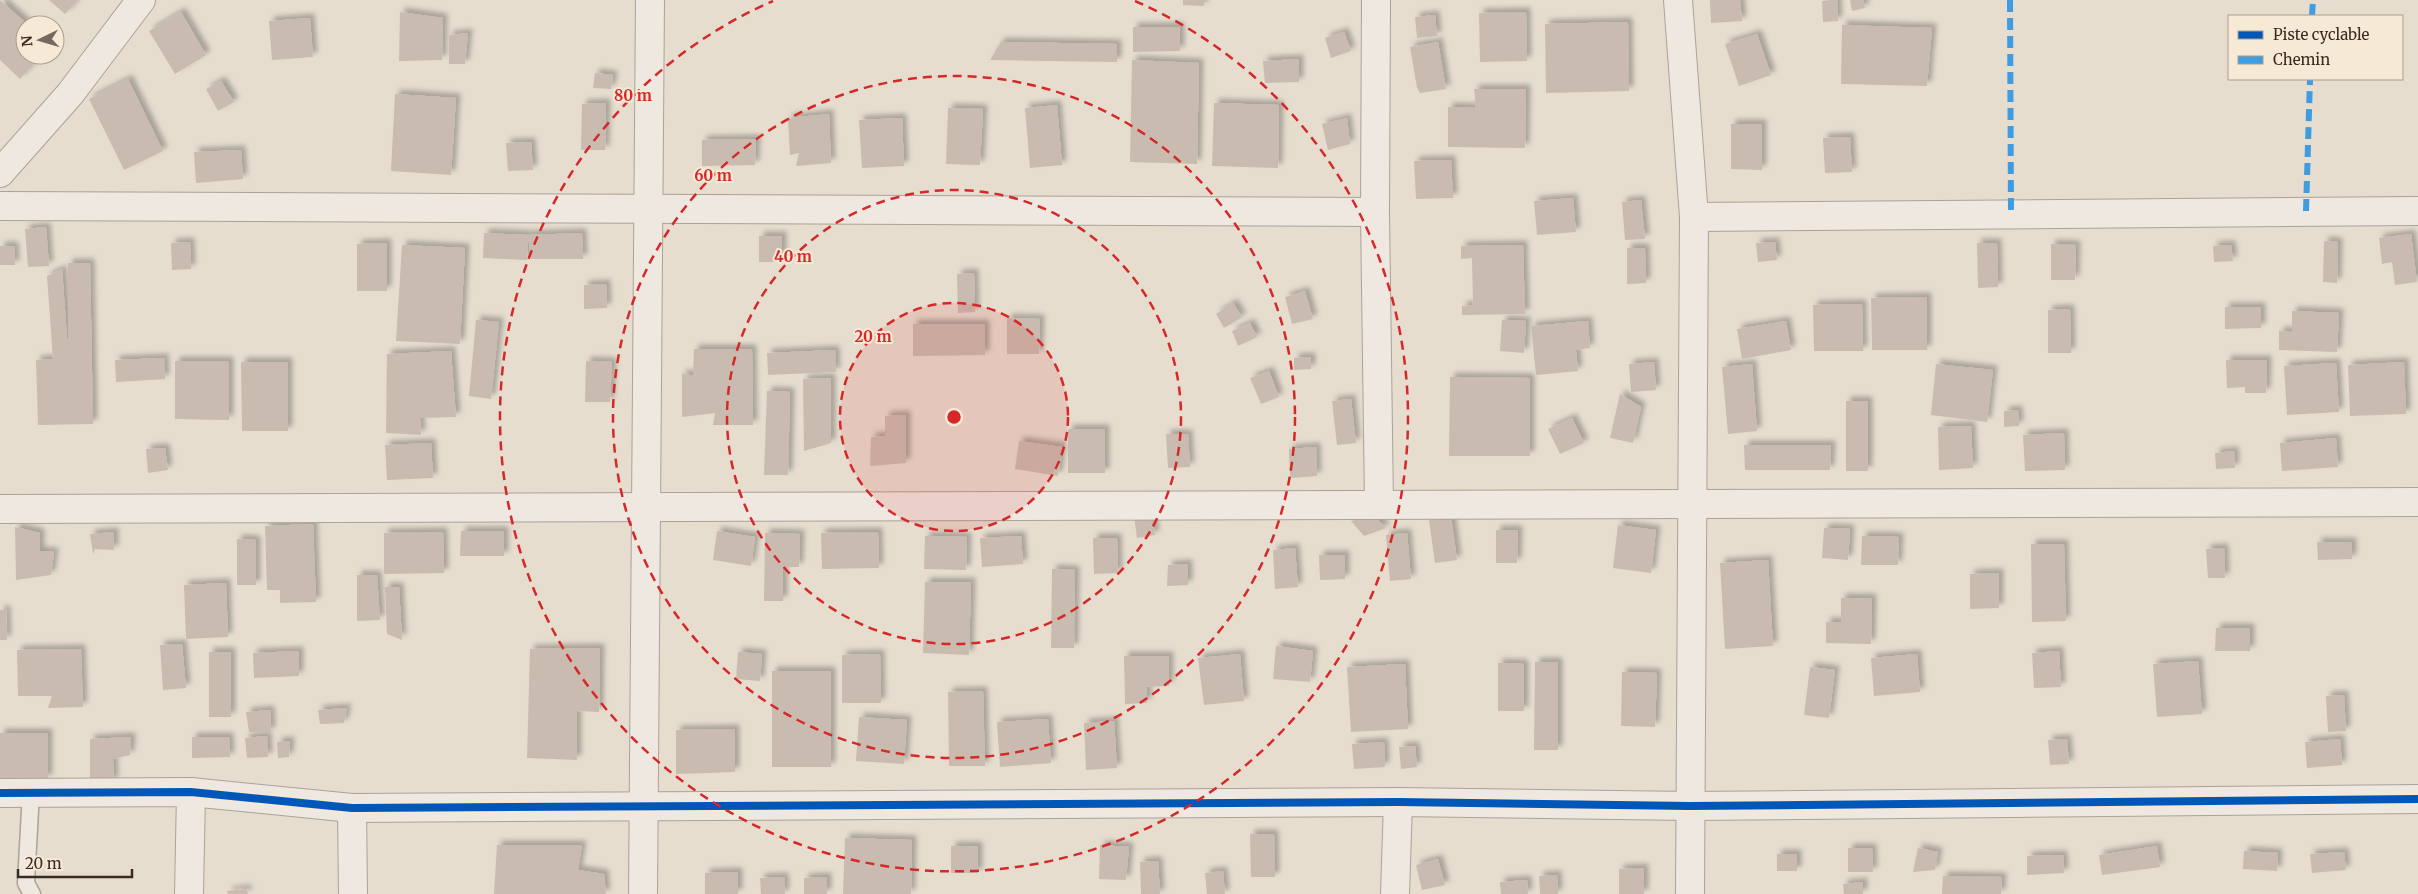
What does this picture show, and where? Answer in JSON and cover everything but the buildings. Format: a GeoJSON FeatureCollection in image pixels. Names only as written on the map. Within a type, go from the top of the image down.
{"type":"FeatureCollection","features":[{"type":"Feature","properties":{"kind":"street"},"geometry":{"type":"LineString","coordinates":[[0,173],[70,94],[141,0]]}},
{"type":"Feature","properties":{"kind":"street"},"geometry":{"type":"LineString","coordinates":[[643,894],[650,0]]}},
{"type":"Feature","properties":{"kind":"street"},"geometry":{"type":"LineString","coordinates":[[1376,0],[1375,212],[1379,505]]}},
{"type":"Feature","properties":{"kind":"street"},"geometry":{"type":"LineString","coordinates":[[1678,0],[1694,217],[1689,806],[1690,894]]}},
{"type":"Feature","properties":{"kind":"street"},"geometry":{"type":"LineString","coordinates":[[0,206],[1375,212]]}},
{"type":"Feature","properties":{"kind":"street"},"geometry":{"type":"LineString","coordinates":[[1694,217],[2418,210]]}},
{"type":"Feature","properties":{"kind":"street"},"geometry":{"type":"LineString","coordinates":[[0,509],[2418,502]]}},
{"type":"Feature","properties":{"kind":"street"},"geometry":{"type":"LineString","coordinates":[[0,793],[192,792],[352,808],[1398,802],[1689,806],[2418,799]]}},
{"type":"Feature","properties":{"kind":"street"},"geometry":{"type":"LineString","coordinates":[[189,894],[192,792]]}},
{"type":"Feature","properties":{"kind":"street"},"geometry":{"type":"LineString","coordinates":[[1394,894],[1398,802]]}},
{"type":"Feature","properties":{"kind":"street"},"geometry":{"type":"LineString","coordinates":[[352,808],[352,894]]}},
{"type":"Feature","properties":{"kind":"lane"},"geometry":{"type":"LineString","coordinates":[[31,792],[26,883],[32,894]]}},
{"type":"Feature","properties":{"kind":"marked path"},"geometry":{"type":"LineString","coordinates":[[2010,0],[2011,214]]}},
{"type":"Feature","properties":{"kind":"marked path"},"geometry":{"type":"LineString","coordinates":[[2312,15],[2313,0]]}},
{"type":"Feature","properties":{"kind":"marked path"},"geometry":{"type":"LineString","coordinates":[[2306,211],[2310,80]]}},
{"type":"Feature","properties":{"kind":"cycle path"},"geometry":{"type":"LineString","coordinates":[[0,793],[191,792],[352,808],[1398,802],[1689,806],[2418,799]]}}]}
